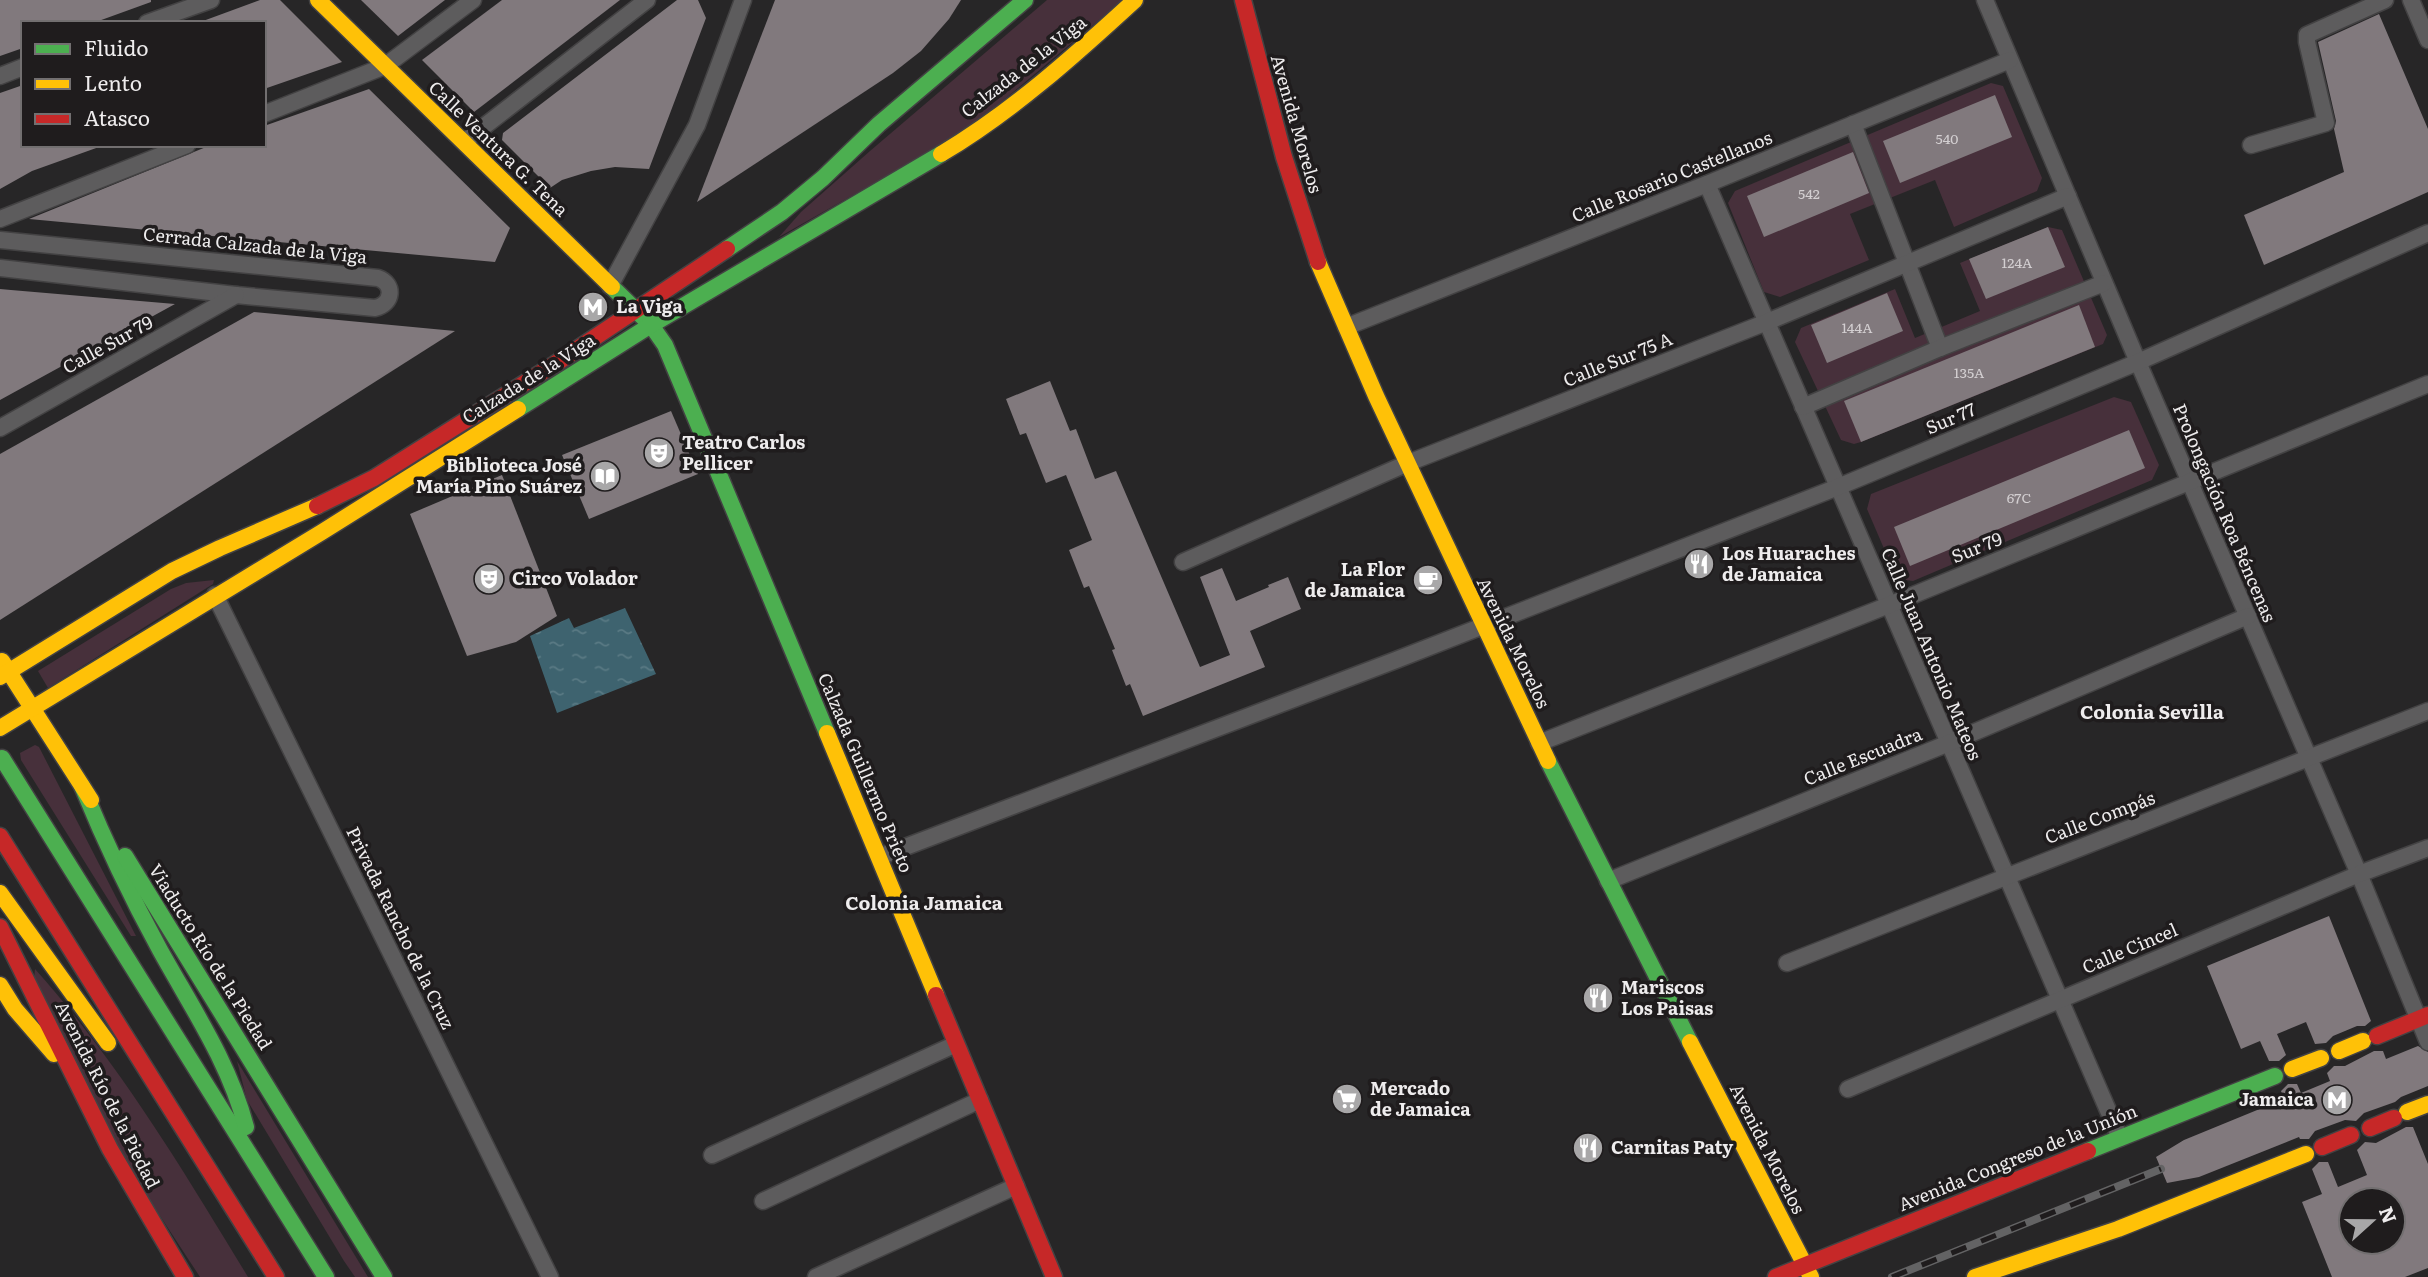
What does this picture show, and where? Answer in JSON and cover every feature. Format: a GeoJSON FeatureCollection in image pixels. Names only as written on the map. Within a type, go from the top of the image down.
{"type":"FeatureCollection","features":[{"type":"Feature","properties":{"kind":"main road","name":"Calle Ventura G. Tena"},"geometry":{"type":"LineString","coordinates":[[318,0],[651,325]]}},
{"type":"Feature","properties":{"kind":"main road","name":"Calzada de la Viga"},"geometry":{"type":"LineString","coordinates":[[3,669],[168,573],[334,500],[374,478],[636,310],[782,212],[823,178],[879,124],[1024,0]]}},
{"type":"Feature","properties":{"kind":"main road","name":"Calzada de la Viga"},"geometry":{"type":"LineString","coordinates":[[1,728],[651,325],[952,147],[1013,106],[1063,66],[1135,0]]}},
{"type":"Feature","properties":{"kind":"main road","name":"Avenida Morelos"},"geometry":{"type":"LineString","coordinates":[[1243,0],[1272,122],[1314,249],[1346,327],[1539,743],[1808,1271]]}},
{"type":"Feature","properties":{"kind":"main road"},"geometry":{"type":"LineString","coordinates":[[736,274],[750,255],[803,204],[823,178]]}},
{"type":"Feature","properties":{"kind":"main road","name":"Calzada Guillermo Prieto"},"geometry":{"type":"LineString","coordinates":[[651,325],[666,345],[1054,1277]]}},
{"type":"Feature","properties":{"kind":"main road"},"geometry":{"type":"LineString","coordinates":[[260,532],[294,531],[342,519]]}},
{"type":"Feature","properties":{"kind":"main road","name":"Viaducto Río de la Piedad"},"geometry":{"type":"LineString","coordinates":[[3,669],[32,708],[82,786],[384,1277]]}},
{"type":"Feature","properties":{"kind":"main road"},"geometry":{"type":"LineString","coordinates":[[2,758],[326,1277]]}},
{"type":"Feature","properties":{"kind":"main road"},"geometry":{"type":"LineString","coordinates":[[82,786],[132,897],[226,1068],[243,1111],[253,1158]]}},
{"type":"Feature","properties":{"kind":"main road"},"geometry":{"type":"LineString","coordinates":[[0,836],[276,1277]]}},
{"type":"Feature","properties":{"kind":"main road"},"geometry":{"type":"LineString","coordinates":[[0,893],[117,1057]]}},
{"type":"Feature","properties":{"kind":"main road","name":"Avenida Río de la Piedad"},"geometry":{"type":"LineString","coordinates":[[0,928],[126,1178],[185,1277]]}},
{"type":"Feature","properties":{"kind":"main road"},"geometry":{"type":"LineString","coordinates":[[0,985],[15,1009],[74,1077]]}},
{"type":"Feature","properties":{"kind":"main road"},"geometry":{"type":"LineString","coordinates":[[2339,1051],[2423,1018]]}},
{"type":"Feature","properties":{"kind":"main road"},"geometry":{"type":"LineString","coordinates":[[2292,1069],[2321,1058]]}},
{"type":"Feature","properties":{"kind":"main road"},"geometry":{"type":"LineString","coordinates":[[130,1075],[155,1108],[195,1149]]}},
{"type":"Feature","properties":{"kind":"main road","name":"Avenida Congreso de la Unión"},"geometry":{"type":"LineString","coordinates":[[1776,1277],[1808,1271],[2120,1138],[2275,1076]]}},
{"type":"Feature","properties":{"kind":"main road"},"geometry":{"type":"LineString","coordinates":[[2370,1128],[2428,1104]]}},
{"type":"Feature","properties":{"kind":"main road"},"geometry":{"type":"LineString","coordinates":[[2322,1147],[2351,1135]]}},
{"type":"Feature","properties":{"kind":"main road"},"geometry":{"type":"LineString","coordinates":[[1975,1277],[2118,1228],[2306,1154]]}},
{"type":"Feature","properties":{"kind":"main road"},"geometry":{"type":"LineString","coordinates":[[244,1227],[264,1277]]}},
{"type":"Feature","properties":{"kind":"main road"},"geometry":{"type":"LineString","coordinates":[[300,1234],[334,1260]]}},
{"type":"Feature","properties":{"kind":"street"},"geometry":{"type":"LineString","coordinates":[[153,21],[211,0]]}},
{"type":"Feature","properties":{"kind":"street"},"geometry":{"type":"LineString","coordinates":[[266,113],[386,66],[473,0]]}},
{"type":"Feature","properties":{"kind":"street"},"geometry":{"type":"LineString","coordinates":[[464,142],[647,0]]}},
{"type":"Feature","properties":{"kind":"street"},"geometry":{"type":"LineString","coordinates":[[610,286],[697,125],[743,0]]}},
{"type":"Feature","properties":{"kind":"street","name":"Prolongación Roa Béncenas"},"geometry":{"type":"LineString","coordinates":[[1985,0],[2189,481],[2423,1018],[2428,1042]]}},
{"type":"Feature","properties":{"kind":"street"},"geometry":{"type":"LineString","coordinates":[[2251,145],[2326,123],[2307,35],[2385,0]]}},
{"type":"Feature","properties":{"kind":"street"},"geometry":{"type":"LineString","coordinates":[[2411,0],[2428,40]]}},
{"type":"Feature","properties":{"kind":"street","name":"Calle Rosario Castellanos"},"geometry":{"type":"LineString","coordinates":[[1346,327],[2010,60]]}},
{"type":"Feature","properties":{"kind":"street"},"geometry":{"type":"LineString","coordinates":[[0,76],[21,68]]}},
{"type":"Feature","properties":{"kind":"street"},"geometry":{"type":"LineString","coordinates":[[1853,124],[1940,348]]}},
{"type":"Feature","properties":{"kind":"street"},"geometry":{"type":"LineString","coordinates":[[0,219],[182,147]]}},
{"type":"Feature","properties":{"kind":"street","name":"Calle Juan Antonio Mateos"},"geometry":{"type":"LineString","coordinates":[[1707,184],[2120,1138]]}},
{"type":"Feature","properties":{"kind":"street","name":"Calle Sur 75 A"},"geometry":{"type":"LineString","coordinates":[[1183,562],[1408,463],[1766,322],[2068,196]]}},
{"type":"Feature","properties":{"kind":"street","name":"Sur 77"},"geometry":{"type":"LineString","coordinates":[[878,857],[1838,487],[2138,362],[2428,233]]}},
{"type":"Feature","properties":{"kind":"street","name":"Cerrada Calzada de la Viga"},"geometry":{"type":"LineString","coordinates":[[0,240],[378,278],[389,286],[391,294],[388,301],[375,308],[0,268]]}},
{"type":"Feature","properties":{"kind":"street"},"geometry":{"type":"LineString","coordinates":[[1803,407],[1940,348],[2104,283]]}},
{"type":"Feature","properties":{"kind":"street","name":"Calle Sur 79"},"geometry":{"type":"LineString","coordinates":[[0,428],[236,295]]}},
{"type":"Feature","properties":{"kind":"street","name":"Sur 79"},"geometry":{"type":"LineString","coordinates":[[1539,743],[1889,605],[2428,384]]}},
{"type":"Feature","properties":{"kind":"street","name":"Privada Rancho de la Cruz"},"geometry":{"type":"LineString","coordinates":[[215,595],[550,1277]]}},
{"type":"Feature","properties":{"kind":"street","name":"Calle Escuadra"},"geometry":{"type":"LineString","coordinates":[[1608,881],[1949,743],[2248,616]]}},
{"type":"Feature","properties":{"kind":"street","name":"Calle Compás"},"geometry":{"type":"LineString","coordinates":[[1787,963],[2428,711]]}},
{"type":"Feature","properties":{"kind":"street","name":"Calle Cincel"},"geometry":{"type":"LineString","coordinates":[[1848,1089],[2359,874],[2428,848]]}},
{"type":"Feature","properties":{"kind":"street"},"geometry":{"type":"LineString","coordinates":[[712,1155],[957,1044]]}},
{"type":"Feature","properties":{"kind":"street"},"geometry":{"type":"LineString","coordinates":[[763,1201],[980,1100]]}},
{"type":"Feature","properties":{"kind":"street"},"geometry":{"type":"LineString","coordinates":[[816,1277],[1016,1186]]}},
{"type":"Feature","properties":{"kind":"shaded area"},"geometry":{"type":"Polygon","coordinates":[[[1047,0],[1123,0],[968,130],[779,237],[801,212],[1047,0]]]}},
{"type":"Feature","properties":{"kind":"shaded area"},"geometry":{"type":"Polygon","coordinates":[[[1991,83],[2003,86],[2042,178],[2037,191],[1954,227],[1935,180],[1850,214],[1869,260],[1780,297],[1764,292],[1728,203],[1735,191],[1991,83]]]}},
{"type":"Feature","properties":{"kind":"shaded area"},"geometry":{"type":"Polygon","coordinates":[[[2048,227],[2062,230],[2107,335],[2103,344],[1861,442],[1854,444],[1841,440],[1795,342],[1801,328],[1895,289],[1915,338],[1980,311],[1960,263],[2048,227]]]}},
{"type":"Feature","properties":{"kind":"shaded area"},"geometry":{"type":"Polygon","coordinates":[[[2114,397],[2131,402],[2159,465],[2152,480],[1913,581],[1897,579],[1867,509],[1871,494],[2114,397]]]}},
{"type":"Feature","properties":{"kind":"shaded area"},"geometry":{"type":"Polygon","coordinates":[[[214,580],[213,584],[48,688],[38,671],[171,589],[186,583],[214,580]]]}},
{"type":"Feature","properties":{"kind":"shaded area"},"geometry":{"type":"Polygon","coordinates":[[[35,745],[39,747],[136,936],[131,936],[21,760],[20,753],[35,745]]]}},
{"type":"Feature","properties":{"kind":"shaded area"},"geometry":{"type":"Polygon","coordinates":[[[35,969],[95,1042],[149,1118],[248,1277],[200,1277],[128,1167],[34,979],[35,969]]]}},
{"type":"Feature","properties":{"kind":"shaded area"},"geometry":{"type":"Polygon","coordinates":[[[237,1061],[368,1277],[355,1277],[344,1261],[247,1100],[237,1061]]]}},
{"type":"Feature","properties":{"kind":"water"},"geometry":{"type":"Polygon","coordinates":[[[625,608],[656,674],[557,713],[530,636],[569,618],[574,628],[625,608]]]}},
{"type":"Feature","properties":{"kind":"building"},"geometry":{"type":"Polygon","coordinates":[[[0,0],[151,0],[99,21],[21,21],[21,49],[0,56],[0,0]]]}},
{"type":"Feature","properties":{"kind":"building"},"geometry":{"type":"Polygon","coordinates":[[[260,0],[280,0],[342,62],[266,88],[266,21],[203,21],[260,0]]]}},
{"type":"Feature","properties":{"kind":"building"},"geometry":{"type":"Polygon","coordinates":[[[361,0],[445,0],[398,36],[361,0]]]}},
{"type":"Feature","properties":{"kind":"building"},"geometry":{"type":"Polygon","coordinates":[[[502,0],[620,0],[474,112],[422,60],[502,0]]]}},
{"type":"Feature","properties":{"kind":"building"},"geometry":{"type":"Polygon","coordinates":[[[677,0],[698,0],[706,18],[649,169],[615,167],[591,171],[562,180],[550,188],[502,140],[503,133],[677,0]]]}},
{"type":"Feature","properties":{"kind":"building"},"geometry":{"type":"Polygon","coordinates":[[[775,0],[961,0],[949,19],[921,51],[893,73],[697,202],[775,0]]]}},
{"type":"Feature","properties":{"kind":"building"},"geometry":{"type":"Polygon","coordinates":[[[2379,14],[2428,129],[2428,192],[2264,265],[2244,215],[2344,172],[2334,129],[2336,121],[2318,42],[2379,14]]]}},
{"type":"Feature","properties":{"kind":"building"},"geometry":{"type":"Polygon","coordinates":[[[21,86],[21,147],[99,147],[32,171],[0,189],[0,93],[21,86]]]}},
{"type":"Feature","properties":{"kind":"building"},"geometry":{"type":"Polygon","coordinates":[[[369,89],[510,228],[495,262],[29,219],[206,147],[266,147],[266,125],[369,89]]]}},
{"type":"Feature","properties":{"kind":"building"},"geometry":{"type":"Polygon","coordinates":[[[1995,95],[2012,137],[1900,183],[1883,141],[1995,95]]]}},
{"type":"Feature","properties":{"kind":"building"},"geometry":{"type":"Polygon","coordinates":[[[1853,152],[1869,193],[1764,237],[1747,196],[1853,152]]]}},
{"type":"Feature","properties":{"kind":"building"},"geometry":{"type":"Polygon","coordinates":[[[2048,227],[2065,267],[1986,299],[1969,259],[2048,227]]]}},
{"type":"Feature","properties":{"kind":"building"},"geometry":{"type":"Polygon","coordinates":[[[0,289],[11,290],[175,304],[0,400],[0,289]]]}},
{"type":"Feature","properties":{"kind":"building"},"geometry":{"type":"Polygon","coordinates":[[[1887,293],[1903,331],[1827,363],[1811,325],[1887,293]]]}},
{"type":"Feature","properties":{"kind":"building"},"geometry":{"type":"Polygon","coordinates":[[[2079,305],[2095,347],[1861,442],[1844,401],[2079,305]]]}},
{"type":"Feature","properties":{"kind":"building"},"geometry":{"type":"Polygon","coordinates":[[[254,312],[455,331],[0,620],[0,454],[254,312]]]}},
{"type":"Feature","properties":{"kind":"building"},"geometry":{"type":"Polygon","coordinates":[[[1050,381],[1070,431],[1076,429],[1095,479],[1116,471],[1200,667],[1230,655],[1200,577],[1222,568],[1236,601],[1288,577],[1301,609],[1250,631],[1265,667],[1143,716],[1130,684],[1126,686],[1112,650],[1115,649],[1089,586],[1084,588],[1069,550],[1092,540],[1066,475],[1046,483],[1026,433],[1020,435],[1006,399],[1050,381]]]}},
{"type":"Feature","properties":{"kind":"building"},"geometry":{"type":"Polygon","coordinates":[[[671,411],[698,474],[589,519],[562,455],[671,411]]]}},
{"type":"Feature","properties":{"kind":"building"},"geometry":{"type":"Polygon","coordinates":[[[2129,430],[2145,468],[1910,566],[1894,527],[2129,430]]]}},
{"type":"Feature","properties":{"kind":"building","name":"Circo Volador"},"geometry":{"type":"Polygon","coordinates":[[[502,475],[557,616],[516,642],[467,656],[410,514],[502,475]]]}},
{"type":"Feature","properties":{"kind":"building"},"geometry":{"type":"Polygon","coordinates":[[[2329,916],[2371,1021],[2365,1026],[2357,1026],[2333,1036],[2326,1043],[2315,1044],[2306,1022],[2277,1034],[2286,1055],[2279,1061],[2269,1061],[2260,1041],[2241,1049],[2207,966],[2329,916]]]}},
{"type":"Feature","properties":{"kind":"building"},"geometry":{"type":"Polygon","coordinates":[[[2418,1046],[2428,1052],[2428,1086],[2364,1113],[2356,1121],[2345,1120],[2315,1131],[2309,1139],[2299,1137],[2199,1177],[2167,1183],[2156,1157],[2184,1140],[2284,1099],[2281,1091],[2288,1084],[2297,1084],[2301,1093],[2330,1081],[2327,1073],[2334,1066],[2345,1066],[2374,1051],[2383,1051],[2386,1059],[2418,1046]]]}},
{"type":"Feature","properties":{"kind":"building"},"geometry":{"type":"Polygon","coordinates":[[[2406,1127],[2413,1127],[2428,1164],[2428,1268],[2405,1277],[2332,1277],[2302,1202],[2322,1194],[2312,1169],[2319,1162],[2328,1162],[2338,1186],[2337,1256],[2407,1256],[2407,1186],[2340,1186],[2367,1175],[2357,1150],[2365,1142],[2376,1143],[2406,1127]]]}},
{"type":"Feature","properties":{"kind":"railway"},"geometry":{"type":"LineString","coordinates":[[1892,1277],[2161,1169]]}},
{"type":"Feature","properties":{"kind":"traffic: fast"},"geometry":{"type":"LineString","coordinates":[[727,249],[782,212],[823,178],[879,124],[1025,0]]}},
{"type":"Feature","properties":{"kind":"traffic: fast"},"geometry":{"type":"LineString","coordinates":[[518,409],[651,325],[941,154]]}},
{"type":"Feature","properties":{"kind":"traffic: fast"},"geometry":{"type":"LineString","coordinates":[[612,287],[651,325],[665,345],[827,733]]}},
{"type":"Feature","properties":{"kind":"traffic: fast"},"geometry":{"type":"LineString","coordinates":[[2,758],[326,1277]]}},
{"type":"Feature","properties":{"kind":"traffic: fast"},"geometry":{"type":"LineString","coordinates":[[1548,761],[1690,1042]]}},
{"type":"Feature","properties":{"kind":"traffic: fast"},"geometry":{"type":"LineString","coordinates":[[82,786],[139,910],[220,1058],[246,1127]]}},
{"type":"Feature","properties":{"kind":"traffic: fast"},"geometry":{"type":"LineString","coordinates":[[125,856],[384,1277]]}},
{"type":"Feature","properties":{"kind":"traffic: fast"},"geometry":{"type":"LineString","coordinates":[[2088,1151],[2275,1076]]}},
{"type":"Feature","properties":{"kind":"traffic: slow"},"geometry":{"type":"LineString","coordinates":[[318,0],[612,287]]}},
{"type":"Feature","properties":{"kind":"traffic: slow"},"geometry":{"type":"LineString","coordinates":[[941,154],[1018,101],[1135,0]]}},
{"type":"Feature","properties":{"kind":"traffic: slow"},"geometry":{"type":"LineString","coordinates":[[1318,262],[1376,396],[1548,761]]}},
{"type":"Feature","properties":{"kind":"traffic: slow"},"geometry":{"type":"LineString","coordinates":[[0,728],[518,409]]}},
{"type":"Feature","properties":{"kind":"traffic: slow"},"geometry":{"type":"LineString","coordinates":[[0,677],[172,571],[317,506]]}},
{"type":"Feature","properties":{"kind":"traffic: slow"},"geometry":{"type":"LineString","coordinates":[[2,661],[91,800]]}},
{"type":"Feature","properties":{"kind":"traffic: slow"},"geometry":{"type":"LineString","coordinates":[[827,733],[936,995]]}},
{"type":"Feature","properties":{"kind":"traffic: slow"},"geometry":{"type":"LineString","coordinates":[[0,893],[108,1043]]}},
{"type":"Feature","properties":{"kind":"traffic: slow"},"geometry":{"type":"LineString","coordinates":[[0,985],[15,1009],[54,1054]]}},
{"type":"Feature","properties":{"kind":"traffic: slow"},"geometry":{"type":"LineString","coordinates":[[2339,1051],[2363,1041]]}},
{"type":"Feature","properties":{"kind":"traffic: slow"},"geometry":{"type":"LineString","coordinates":[[1690,1042],[1811,1277]]}},
{"type":"Feature","properties":{"kind":"traffic: slow"},"geometry":{"type":"LineString","coordinates":[[2292,1069],[2321,1058]]}},
{"type":"Feature","properties":{"kind":"traffic: slow"},"geometry":{"type":"LineString","coordinates":[[2407,1112],[2428,1104]]}},
{"type":"Feature","properties":{"kind":"traffic: slow"},"geometry":{"type":"LineString","coordinates":[[1975,1277],[2118,1229],[2306,1154]]}},
{"type":"Feature","properties":{"kind":"traffic: jam"},"geometry":{"type":"LineString","coordinates":[[1243,0],[1284,157],[1318,262]]}},
{"type":"Feature","properties":{"kind":"traffic: jam"},"geometry":{"type":"LineString","coordinates":[[317,506],[374,478],[555,364],[727,249]]}},
{"type":"Feature","properties":{"kind":"traffic: jam"},"geometry":{"type":"LineString","coordinates":[[0,836],[276,1277]]}},
{"type":"Feature","properties":{"kind":"traffic: jam"},"geometry":{"type":"LineString","coordinates":[[0,927],[110,1149],[185,1277]]}},
{"type":"Feature","properties":{"kind":"traffic: jam"},"geometry":{"type":"LineString","coordinates":[[936,995],[1054,1277]]}},
{"type":"Feature","properties":{"kind":"traffic: jam"},"geometry":{"type":"LineString","coordinates":[[2377,1036],[2428,1015]]}},
{"type":"Feature","properties":{"kind":"traffic: jam"},"geometry":{"type":"LineString","coordinates":[[2370,1128],[2394,1118]]}},
{"type":"Feature","properties":{"kind":"traffic: jam"},"geometry":{"type":"LineString","coordinates":[[2322,1147],[2351,1135]]}},
{"type":"Feature","properties":{"kind":"traffic: jam"},"geometry":{"type":"LineString","coordinates":[[1776,1277],[2088,1151]]}},
{"type":"Feature","properties":{"kind":"place","name":"La Viga"},"geometry":{"type":"Point","coordinates":[593,307]}},
{"type":"Feature","properties":{"kind":"place","name":"Teatro Carlos Pellicer"},"geometry":{"type":"Point","coordinates":[659,453]}},
{"type":"Feature","properties":{"kind":"place","name":"Biblioteca José María Pino Suárez"},"geometry":{"type":"Point","coordinates":[605,476]}},
{"type":"Feature","properties":{"kind":"place","name":"Los Huaraches de Jamaica"},"geometry":{"type":"Point","coordinates":[1699,564]}},
{"type":"Feature","properties":{"kind":"place","name":"Circo Volador"},"geometry":{"type":"Point","coordinates":[489,579]}},
{"type":"Feature","properties":{"kind":"place","name":"La Flor de Jamaica"},"geometry":{"type":"Point","coordinates":[1428,580]}},
{"type":"Feature","properties":{"kind":"place","name":"Mariscos Los Paisas"},"geometry":{"type":"Point","coordinates":[1598,998]}},
{"type":"Feature","properties":{"kind":"place","name":"Mercado de Jamaica"},"geometry":{"type":"Point","coordinates":[1347,1099]}},
{"type":"Feature","properties":{"kind":"place","name":"Jamaica"},"geometry":{"type":"Point","coordinates":[2337,1100]}},
{"type":"Feature","properties":{"kind":"place","name":"Carnitas Paty"},"geometry":{"type":"Point","coordinates":[1588,1148]}},
{"type":"Feature","properties":{"kind":"district","name":"Colonia Sevilla"},"geometry":{"type":"Point","coordinates":[2152,712]}},
{"type":"Feature","properties":{"kind":"district","name":"Colonia Jamaica"},"geometry":{"type":"Point","coordinates":[924,903]}}]}
